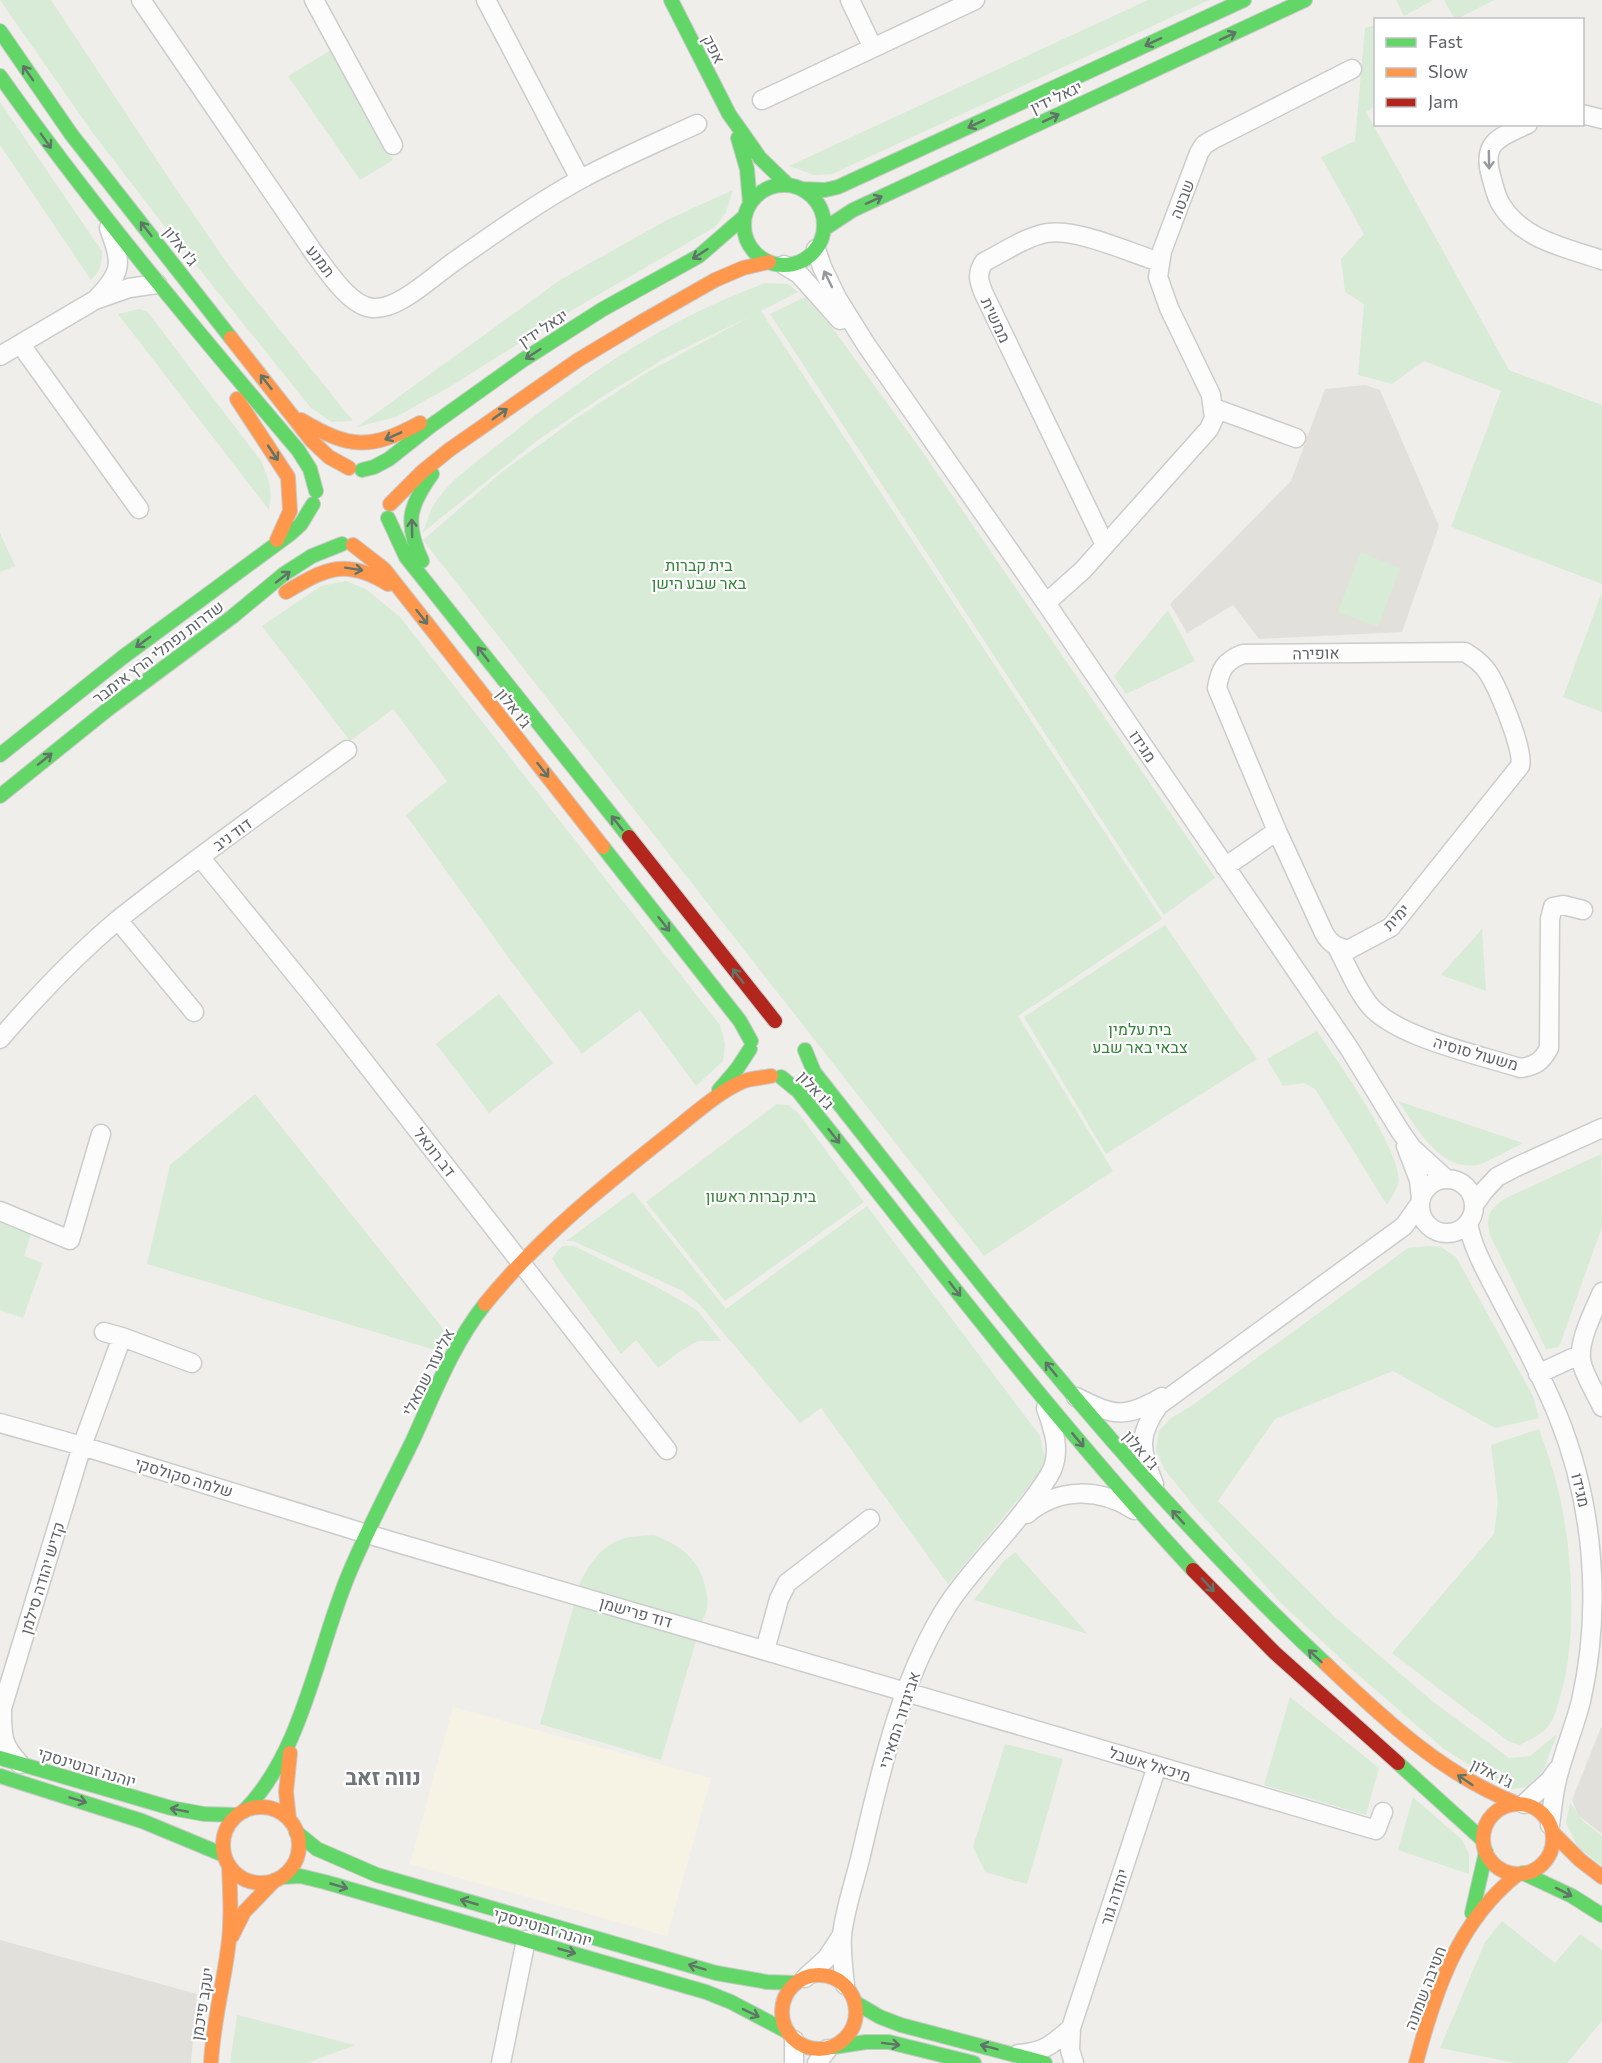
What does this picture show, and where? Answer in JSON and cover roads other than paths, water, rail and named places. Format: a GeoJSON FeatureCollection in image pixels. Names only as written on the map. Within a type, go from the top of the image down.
{"type":"FeatureCollection","features":[{"type":"Feature","properties":{"kind":"main road","name":"אפק"},"geometry":{"type":"LineString","coordinates":[[670,0],[729,114],[760,158],[788,185]]}},
{"type":"Feature","properties":{"kind":"main road","name":"יגאל ידין"},"geometry":{"type":"LineString","coordinates":[[802,189],[825,190],[838,187],[1244,0]]}},
{"type":"Feature","properties":{"kind":"main road","name":"יגאל ידין"},"geometry":{"type":"LineString","coordinates":[[824,229],[853,210],[1305,0]]}},
{"type":"Feature","properties":{"kind":"main road","name":"ג'ו אלון"},"geometry":{"type":"LineString","coordinates":[[0,31],[71,134],[325,455],[335,462],[373,475],[406,557],[780,1022]]}},
{"type":"Feature","properties":{"kind":"main road"},"geometry":{"type":"LineString","coordinates":[[0,76],[51,149],[157,284],[298,450],[310,469],[314,498]]}},
{"type":"Feature","properties":{"kind":"main road","name":"אפק"},"geometry":{"type":"LineString","coordinates":[[729,114],[747,169],[747,210]]}},
{"type":"Feature","properties":{"kind":"main road"},"geometry":{"type":"LineString","coordinates":[[386,505],[423,471],[465,438],[540,385],[619,334],[687,296],[755,264],[776,264],[802,261],[816,249],[824,229],[823,217],[812,196],[802,189],[788,185],[777,185],[757,195],[747,210],[744,227],[746,238],[752,248],[759,256],[776,264]]}},
{"type":"Feature","properties":{"kind":"main road","name":"יגאל ידין"},"geometry":{"type":"LineString","coordinates":[[314,498],[329,475],[339,470],[374,467],[389,459],[523,360],[603,309],[699,256],[747,210]]}},
{"type":"Feature","properties":{"kind":"main road"},"geometry":{"type":"LineString","coordinates":[[170,300],[283,466],[288,477],[290,511],[275,545]]}},
{"type":"Feature","properties":{"kind":"main road"},"geometry":{"type":"LineString","coordinates":[[292,415],[338,439],[368,443],[386,440],[465,402]]}},
{"type":"Feature","properties":{"kind":"main road"},"geometry":{"type":"LineString","coordinates":[[441,601],[412,539],[413,508],[430,476],[465,438]]}},
{"type":"Feature","properties":{"kind":"main road","name":"ג'ו אלון"},"geometry":{"type":"LineString","coordinates":[[314,498],[314,517],[321,529],[384,569],[740,1021],[751,1045],[752,1058],[756,1066],[798,1091],[1041,1395],[1146,1518],[1252,1631],[1485,1846]]}},
{"type":"Feature","properties":{"kind":"main road","name":"שדרות נפתלי הרץ אימבר"},"geometry":{"type":"LineString","coordinates":[[0,755],[111,666],[301,524],[314,498]]}},
{"type":"Feature","properties":{"kind":"main road","name":"שדרות נפתלי הרץ אימבר"},"geometry":{"type":"LineString","coordinates":[[0,796],[86,726],[314,554],[330,547],[370,540]]}},
{"type":"Feature","properties":{"kind":"main road"},"geometry":{"type":"LineString","coordinates":[[173,660],[312,576],[333,568],[361,569],[377,576],[407,598]]}},
{"type":"Feature","properties":{"kind":"main road","name":"אליעזר שמאלי"},"geometry":{"type":"LineString","coordinates":[[704,1108],[737,1069],[760,1027],[780,1022]]}},
{"type":"Feature","properties":{"kind":"main road","name":"ג'ו אלון"},"geometry":{"type":"LineString","coordinates":[[776,1076],[789,1075],[801,1065],[805,1045],[814,1072],[1072,1395],[1159,1497],[1226,1570],[1269,1613],[1380,1713],[1434,1758],[1474,1786],[1494,1796],[1521,1804]]}},
{"type":"Feature","properties":{"kind":"main road","name":"אליעזר שמאלי"},"geometry":{"type":"LineString","coordinates":[[240,1813],[254,1802],[278,1767],[294,1731],[348,1576],[457,1348],[479,1312],[522,1262],[571,1213],[704,1108],[744,1081],[776,1076]]}},
{"type":"Feature","properties":{"kind":"main road","name":"אליעזר שמאלי"},"geometry":{"type":"LineString","coordinates":[[289,1819],[286,1792],[294,1731]]}},
{"type":"Feature","properties":{"kind":"main road","name":"יוהנה זבוטינסקי"},"geometry":{"type":"LineString","coordinates":[[0,1758],[137,1800],[181,1811],[224,1816],[240,1813]]}},
{"type":"Feature","properties":{"kind":"main road","name":"יוהנה זבוטינסקי"},"geometry":{"type":"LineString","coordinates":[[0,1776],[131,1816],[184,1836],[227,1860]]}},
{"type":"Feature","properties":{"kind":"main road"},"geometry":{"type":"LineString","coordinates":[[1551,1829],[1553,1845],[1549,1855],[1543,1864],[1534,1870],[1521,1873],[1508,1872],[1499,1868],[1491,1861],[1485,1846],[1485,1829],[1490,1819],[1497,1811],[1507,1806],[1521,1804],[1540,1811],[1565,1846],[1602,1876]]}},
{"type":"Feature","properties":{"kind":"main road"},"geometry":{"type":"LineString","coordinates":[[253,1808],[272,1809],[289,1819],[297,1832],[299,1844],[297,1857],[291,1868],[278,1878],[254,1882],[236,1873],[227,1860],[223,1844],[230,1823],[240,1813],[253,1808]]}},
{"type":"Feature","properties":{"kind":"main road","name":"יוהנה זבוטינסקי"},"geometry":{"type":"LineString","coordinates":[[297,1832],[317,1849],[377,1875],[716,1973],[767,1982],[800,1980]]}},
{"type":"Feature","properties":{"kind":"main road","name":"חטיבה שמונה"},"geometry":{"type":"LineString","coordinates":[[1469,1927],[1485,1846]]}},
{"type":"Feature","properties":{"kind":"main road","name":"יעקב פיכמן"},"geometry":{"type":"LineString","coordinates":[[211,2063],[213,2031],[228,1950],[231,1917],[227,1860]]}},
{"type":"Feature","properties":{"kind":"main road"},"geometry":{"type":"LineString","coordinates":[[1521,1873],[1572,1896],[1602,1915]]}},
{"type":"Feature","properties":{"kind":"main road","name":"חטיבה שמונה"},"geometry":{"type":"LineString","coordinates":[[1416,2063],[1439,1991],[1477,1912],[1492,1894],[1521,1873]]}},
{"type":"Feature","properties":{"kind":"main road","name":"יוהנה זבוטינסקי"},"geometry":{"type":"LineString","coordinates":[[278,1878],[300,1876],[325,1882],[706,1992],[731,2002],[791,2036]]}},
{"type":"Feature","properties":{"kind":"main road","name":"יעקב פיכמן"},"geometry":{"type":"LineString","coordinates":[[228,1950],[236,1926],[246,1909],[278,1878]]}},
{"type":"Feature","properties":{"kind":"main road"},"geometry":{"type":"LineString","coordinates":[[974,2063],[888,2042],[866,2042],[826,2053],[810,2048],[791,2036],[783,2022],[784,2001],[800,1980],[815,1975],[826,1976],[845,1985],[856,2003],[880,2017],[901,2025],[1045,2063]]}},
{"type":"Feature","properties":{"kind":"main road"},"geometry":{"type":"LineString","coordinates":[[826,2053],[843,2042],[850,2034],[855,2024],[856,2003]]}},
{"type":"Feature","properties":{"kind":"street","name":"תמנע"},"geometry":{"type":"LineString","coordinates":[[141,0],[315,253],[346,292],[355,301],[369,308],[383,308],[404,297],[508,224],[580,179],[697,124]]}},
{"type":"Feature","properties":{"kind":"street"},"geometry":{"type":"LineString","coordinates":[[314,0],[393,145]]}},
{"type":"Feature","properties":{"kind":"street"},"geometry":{"type":"LineString","coordinates":[[486,0],[580,179]]}},
{"type":"Feature","properties":{"kind":"street"},"geometry":{"type":"LineString","coordinates":[[850,0],[873,48]]}},
{"type":"Feature","properties":{"kind":"street"},"geometry":{"type":"LineString","coordinates":[[762,100],[975,0]]}},
{"type":"Feature","properties":{"kind":"street","name":"שבטה"},"geometry":{"type":"LineString","coordinates":[[1214,408],[1211,395],[1165,298],[1158,276],[1166,240],[1199,153],[1204,145],[1352,69]]}},
{"type":"Feature","properties":{"kind":"street"},"geometry":{"type":"LineString","coordinates":[[1584,114],[1602,119]]}},
{"type":"Feature","properties":{"kind":"street"},"geometry":{"type":"LineString","coordinates":[[1524,126],[1506,135],[1490,148],[1487,157],[1501,205],[1517,224],[1542,240],[1602,260]]}},
{"type":"Feature","properties":{"kind":"street"},"geometry":{"type":"LineString","coordinates":[[95,300],[116,277],[119,263],[105,218]]}},
{"type":"Feature","properties":{"kind":"street","name":"ממשית"},"geometry":{"type":"LineString","coordinates":[[1105,545],[984,294],[978,278],[979,269],[984,262],[1033,237],[1062,232],[1160,262]]}},
{"type":"Feature","properties":{"kind":"street","name":"מגידו"},"geometry":{"type":"LineString","coordinates":[[816,249],[837,298],[879,365],[1046,603],[1349,1048],[1400,1131],[1412,1148],[1451,1180]]}},
{"type":"Feature","properties":{"kind":"street","name":"מגידו"},"geometry":{"type":"LineString","coordinates":[[776,264],[799,274],[879,365]]}},
{"type":"Feature","properties":{"kind":"street"},"geometry":{"type":"LineString","coordinates":[[0,356],[95,300],[129,288],[157,284]]}},
{"type":"Feature","properties":{"kind":"street"},"geometry":{"type":"LineString","coordinates":[[21,345],[139,509]]}},
{"type":"Feature","properties":{"kind":"street"},"geometry":{"type":"LineString","coordinates":[[1046,603],[1083,570],[1209,429],[1214,418],[1214,408],[1296,438]]}},
{"type":"Feature","properties":{"kind":"street","name":"אופירה"},"geometry":{"type":"LineString","coordinates":[[1277,831],[1216,688],[1219,673],[1231,659],[1243,654],[1465,651],[1476,659],[1488,673],[1520,746],[1522,760]]}},
{"type":"Feature","properties":{"kind":"street","name":"דוד ניב"},"geometry":{"type":"LineString","coordinates":[[0,1039],[33,1000],[118,920],[347,750]]}},
{"type":"Feature","properties":{"kind":"street","name":"ימית"},"geometry":{"type":"LineString","coordinates":[[1337,947],[1348,950],[1391,927],[1520,766],[1522,760]]}},
{"type":"Feature","properties":{"kind":"street"},"geometry":{"type":"LineString","coordinates":[[1225,867],[1277,831],[1323,933],[1328,941],[1337,947]]}},
{"type":"Feature","properties":{"kind":"street","name":"דב רונאל"},"geometry":{"type":"LineString","coordinates":[[200,857],[317,1001],[667,1450]]}},
{"type":"Feature","properties":{"kind":"street","name":"משעול סוסיה"},"geometry":{"type":"LineString","coordinates":[[1337,947],[1369,1005],[1382,1018],[1432,1040],[1521,1068],[1533,1067],[1543,1059],[1549,1048],[1550,919],[1553,907],[1563,905],[1583,910]]}},
{"type":"Feature","properties":{"kind":"street"},"geometry":{"type":"LineString","coordinates":[[118,920],[194,1012]]}},
{"type":"Feature","properties":{"kind":"street"},"geometry":{"type":"LineString","coordinates":[[1386,1240],[1415,1228],[1454,1233],[1472,1218],[1474,1205],[1497,1177],[1602,1128]]}},
{"type":"Feature","properties":{"kind":"street","name":"מגידו"},"geometry":{"type":"LineString","coordinates":[[1400,1131],[1419,1180],[1420,1202]]}},
{"type":"Feature","properties":{"kind":"street"},"geometry":{"type":"LineString","coordinates":[[0,1210],[70,1240],[101,1134]]}},
{"type":"Feature","properties":{"kind":"street"},"geometry":{"type":"LineString","coordinates":[[1159,1497],[1146,1465],[1143,1449],[1144,1431],[1160,1405],[1404,1226],[1427,1187],[1439,1180],[1488,1174],[1516,1167]]}},
{"type":"Feature","properties":{"kind":"street"},"geometry":{"type":"LineString","coordinates":[[1451,1180],[1468,1190],[1474,1205]]}},
{"type":"Feature","properties":{"kind":"street"},"geometry":{"type":"LineString","coordinates":[[1420,1202],[1422,1218],[1439,1231]]}},
{"type":"Feature","properties":{"kind":"street","name":"מגידו"},"geometry":{"type":"LineString","coordinates":[[1468,1223],[1471,1239],[1488,1276],[1558,1416],[1581,1488],[1589,1531],[1598,1613],[1581,1701],[1556,1783],[1551,1829]]}},
{"type":"Feature","properties":{"kind":"street","name":"מגידו"},"geometry":{"type":"LineString","coordinates":[[1439,1231],[1472,1255],[1488,1276]]}},
{"type":"Feature","properties":{"kind":"street"},"geometry":{"type":"LineString","coordinates":[[1602,1292],[1584,1336],[1581,1354],[1582,1364],[1602,1407]]}},
{"type":"Feature","properties":{"kind":"street","name":"קדיש יהודה סילמן"},"geometry":{"type":"LineString","coordinates":[[20,1764],[3,1742],[1,1713],[82,1446],[113,1334],[192,1363]]}},
{"type":"Feature","properties":{"kind":"street"},"geometry":{"type":"LineString","coordinates":[[1538,1374],[1581,1354]]}},
{"type":"Feature","properties":{"kind":"street"},"geometry":{"type":"LineString","coordinates":[[1072,1395],[1110,1412],[1124,1413],[1142,1408],[1204,1371]]}},
{"type":"Feature","properties":{"kind":"street","name":"אביגדור המאירי"},"geometry":{"type":"LineString","coordinates":[[845,1985],[842,1933],[873,1801],[906,1691],[922,1651],[951,1601],[1008,1532],[1043,1486],[1053,1468],[1056,1448],[1054,1432],[1041,1395]]}},
{"type":"Feature","properties":{"kind":"street","name":"שלמה סקולסקי"},"geometry":{"type":"LineString","coordinates":[[0,1423],[367,1534]]}},
{"type":"Feature","properties":{"kind":"street","name":"אביגדור המאירי"},"geometry":{"type":"LineString","coordinates":[[1008,1532],[1029,1512],[1048,1500],[1077,1493],[1101,1495],[1125,1504],[1146,1518]]}},
{"type":"Feature","properties":{"kind":"street"},"geometry":{"type":"LineString","coordinates":[[765,1650],[778,1599],[787,1583],[870,1519]]}},
{"type":"Feature","properties":{"kind":"street","name":"דוד פרישמן"},"geometry":{"type":"LineString","coordinates":[[367,1534],[906,1691]]}},
{"type":"Feature","properties":{"kind":"street","name":"מיכאל אשבל"},"geometry":{"type":"LineString","coordinates":[[906,1691],[1376,1830],[1383,1812]]}},
{"type":"Feature","properties":{"kind":"street","name":"מגידו"},"geometry":{"type":"LineString","coordinates":[[1521,1804],[1550,1780],[1563,1762]]}},
{"type":"Feature","properties":{"kind":"street","name":"יהודה גור"},"geometry":{"type":"LineString","coordinates":[[1074,2063],[1070,2050],[1071,2028],[1157,1767]]}},
{"type":"Feature","properties":{"kind":"street"},"geometry":{"type":"LineString","coordinates":[[0,1786],[22,1783]]}},
{"type":"Feature","properties":{"kind":"street","name":"אביגדור המאירי"},"geometry":{"type":"LineString","coordinates":[[800,1980],[828,1958],[842,1933]]}},
{"type":"Feature","properties":{"kind":"street"},"geometry":{"type":"LineString","coordinates":[[501,2063],[526,1940]]}},
{"type":"Feature","properties":{"kind":"street"},"geometry":{"type":"LineString","coordinates":[[1014,2054],[1033,2053],[1049,2047],[1071,2028]]}},
{"type":"Feature","properties":{"kind":"street"},"geometry":{"type":"LineString","coordinates":[[791,2036],[795,2063]]}},
{"type":"Feature","properties":{"kind":"district","name":"נווה זאב"},"geometry":{"type":"Point","coordinates":[383,1777]}},
{"type":"Feature","properties":{"kind":"park label","name":"בית קברות באר שבע הישן"},"geometry":{"type":"Point","coordinates":[699,574]}},
{"type":"Feature","properties":{"kind":"park label","name":"בית עלמין צבאי באר שבע"},"geometry":{"type":"Point","coordinates":[1140,1038]}},
{"type":"Feature","properties":{"kind":"park label","name":"בית קברות ראשון"},"geometry":{"type":"Point","coordinates":[761,1196]}}]}
